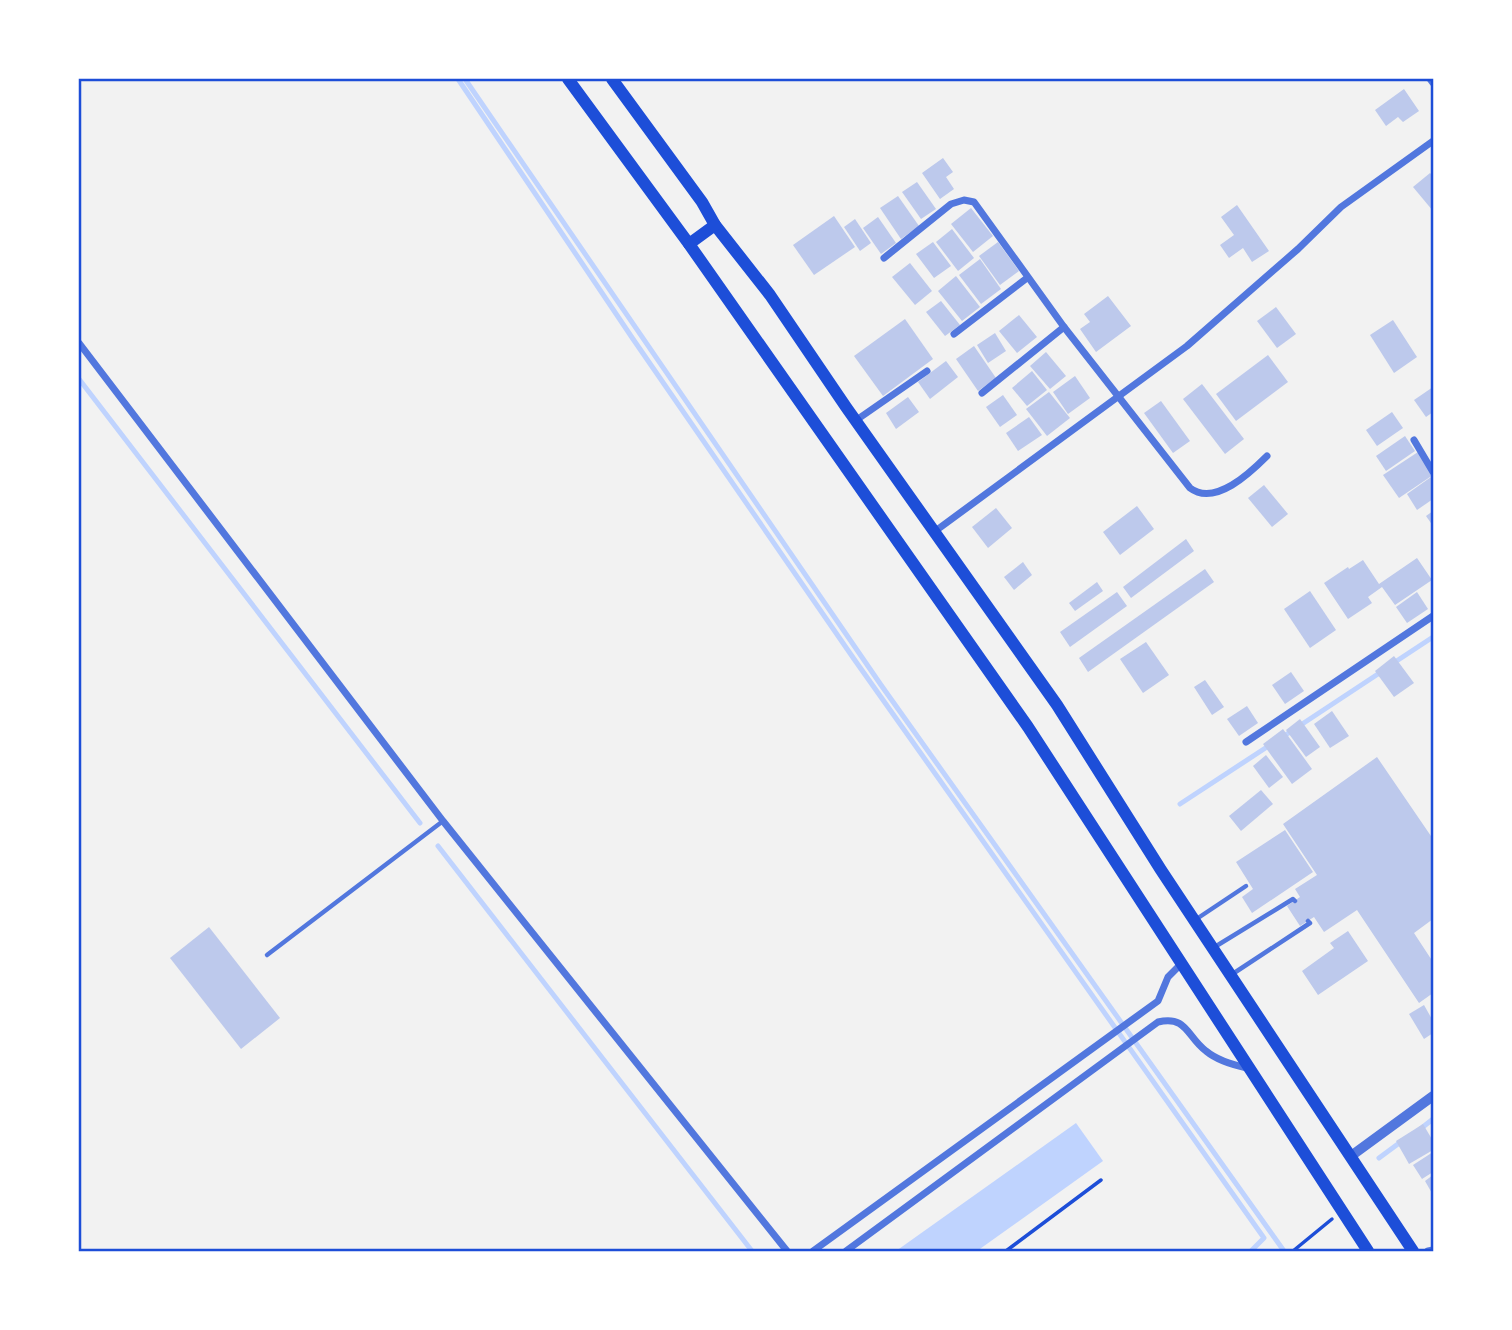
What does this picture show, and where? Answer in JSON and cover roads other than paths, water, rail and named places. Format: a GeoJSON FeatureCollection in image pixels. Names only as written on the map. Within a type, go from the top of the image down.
{"type":"FeatureCollection","features":[{"type":"Feature","properties":{"kind":"main road"},"geometry":{"type":"LineString","coordinates":[[568,79],[689,244],[1021,716],[1368,1251]]}},
{"type":"Feature","properties":{"kind":"main road"},"geometry":{"type":"LineString","coordinates":[[612,79],[702,202],[715,225],[770,295],[855,421],[1057,705],[1194,920],[1413,1251]]}},
{"type":"Feature","properties":{"kind":"main road"},"geometry":{"type":"LineString","coordinates":[[689,244],[715,225]]}},
{"type":"Feature","properties":{"kind":"street"},"geometry":{"type":"LineString","coordinates":[[1430,79],[1433,83]]}},
{"type":"Feature","properties":{"kind":"street"},"geometry":{"type":"LineString","coordinates":[[934,531],[1187,345],[1298,249],[1341,206],[1433,141]]}},
{"type":"Feature","properties":{"kind":"street"},"geometry":{"type":"LineString","coordinates":[[884,258],[951,204],[964,200],[974,202],[1064,327],[1195,492],[1212,493],[1223,489],[1248,474],[1267,456]]}},
{"type":"Feature","properties":{"kind":"street"},"geometry":{"type":"LineString","coordinates":[[954,334],[1027,278]]}},
{"type":"Feature","properties":{"kind":"street"},"geometry":{"type":"LineString","coordinates":[[982,393],[1064,327]]}},
{"type":"Feature","properties":{"kind":"street"},"geometry":{"type":"LineString","coordinates":[[79,343],[443,821],[786,1251]]}},
{"type":"Feature","properties":{"kind":"street"},"geometry":{"type":"LineString","coordinates":[[855,421],[926,371]]}},
{"type":"Feature","properties":{"kind":"street"},"geometry":{"type":"LineString","coordinates":[[1414,440],[1433,472]]}},
{"type":"Feature","properties":{"kind":"street"},"geometry":{"type":"LineString","coordinates":[[1246,742],[1433,616]]}},
{"type":"Feature","properties":{"kind":"street"},"geometry":{"type":"LineString","coordinates":[[813,1251],[1158,1001],[1168,977],[1181,964]]}},
{"type":"Feature","properties":{"kind":"street"},"geometry":{"type":"LineString","coordinates":[[846,1251],[1158,1022],[1170,1018],[1181,1023],[1205,1051],[1227,1063],[1251,1069]]}},
{"type":"Feature","properties":{"kind":"street"},"geometry":{"type":"LineString","coordinates":[[1351,1156],[1433,1097]]}},
{"type":"Feature","properties":{"kind":"lane"},"geometry":{"type":"LineString","coordinates":[[267,955],[443,821]]}},
{"type":"Feature","properties":{"kind":"lane"},"geometry":{"type":"LineString","coordinates":[[1194,920],[1246,886]]}},
{"type":"Feature","properties":{"kind":"lane"},"geometry":{"type":"LineString","coordinates":[[1213,948],[1293,899],[1295,901]]}},
{"type":"Feature","properties":{"kind":"lane"},"geometry":{"type":"LineString","coordinates":[[1231,975],[1310,923],[1308,921]]}},
{"type":"Feature","properties":{"kind":"water"},"geometry":{"type":"Polygon","coordinates":[[[1076,1123],[1103,1161],[977,1251],[896,1251],[1076,1123]]]}},
{"type":"Feature","properties":{"kind":"waterway"},"geometry":{"type":"LineString","coordinates":[[458,79],[854,659],[1264,1238],[1251,1251]]}},
{"type":"Feature","properties":{"kind":"waterway"},"geometry":{"type":"LineString","coordinates":[[465,79],[881,685],[1284,1251]]}},
{"type":"Feature","properties":{"kind":"waterway"},"geometry":{"type":"LineString","coordinates":[[79,379],[420,823]]}},
{"type":"Feature","properties":{"kind":"waterway"},"geometry":{"type":"LineString","coordinates":[[1392,664],[1433,637]]}},
{"type":"Feature","properties":{"kind":"waterway"},"geometry":{"type":"LineString","coordinates":[[1281,738],[1381,672]]}},
{"type":"Feature","properties":{"kind":"waterway"},"geometry":{"type":"LineString","coordinates":[[1180,804],[1270,745]]}},
{"type":"Feature","properties":{"kind":"waterway"},"geometry":{"type":"LineString","coordinates":[[438,846],[752,1251]]}},
{"type":"Feature","properties":{"kind":"waterway"},"geometry":{"type":"LineString","coordinates":[[1419,1130],[1433,1119]]}},
{"type":"Feature","properties":{"kind":"waterway"},"geometry":{"type":"LineString","coordinates":[[1379,1158],[1402,1141]]}}]}
